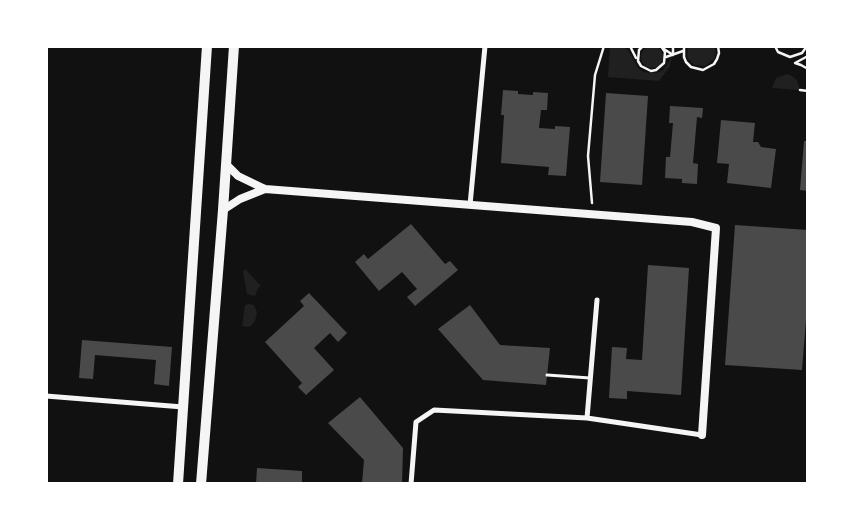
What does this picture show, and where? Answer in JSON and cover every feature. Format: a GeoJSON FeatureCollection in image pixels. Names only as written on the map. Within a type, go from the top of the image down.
{"type":"FeatureCollection","features":[{"type":"Feature","properties":{"kind":"main road"},"geometry":{"type":"LineString","coordinates":[[178,484],[207,46]]}},
{"type":"Feature","properties":{"kind":"main road"},"geometry":{"type":"LineString","coordinates":[[201,484],[234,46]]}},
{"type":"Feature","properties":{"kind":"street"},"geometry":{"type":"LineString","coordinates":[[470,205],[485,46]]}},
{"type":"Feature","properties":{"kind":"street"},"geometry":{"type":"LineString","coordinates":[[226,164],[238,176],[265,189],[692,222],[716,228],[702,435],[587,418],[434,410],[416,422],[411,484]]}},
{"type":"Feature","properties":{"kind":"street"},"geometry":{"type":"LineString","coordinates":[[223,210],[240,199],[265,189]]}},
{"type":"Feature","properties":{"kind":"street"},"geometry":{"type":"LineString","coordinates":[[587,418],[597,300]]}},
{"type":"Feature","properties":{"kind":"street"},"geometry":{"type":"LineString","coordinates":[[46,396],[184,407]]}},
{"type":"Feature","properties":{"kind":"lane"},"geometry":{"type":"LineString","coordinates":[[547,375],[590,378]]}},
{"type":"Feature","properties":{"kind":"path"},"geometry":{"type":"LineString","coordinates":[[592,215],[588,156],[595,75],[604,46]]}},
{"type":"Feature","properties":{"kind":"path"},"geometry":{"type":"LineString","coordinates":[[637,46],[630,47],[645,69],[656,70],[661,67],[666,58],[683,51]]}},
{"type":"Feature","properties":{"kind":"path"},"geometry":{"type":"LineString","coordinates":[[638,61],[639,50],[643,46]]}},
{"type":"Feature","properties":{"kind":"path"},"geometry":{"type":"LineString","coordinates":[[673,46],[673,55]]}},
{"type":"Feature","properties":{"kind":"path"},"geometry":{"type":"LineString","coordinates":[[684,46],[683,51],[686,62],[697,69],[703,70],[709,68],[717,59],[719,53],[718,46]]}},
{"type":"Feature","properties":{"kind":"path"},"geometry":{"type":"LineString","coordinates":[[775,46],[778,52],[790,57],[802,53],[807,46]]}},
{"type":"Feature","properties":{"kind":"path"},"geometry":{"type":"LineString","coordinates":[[662,47],[666,58]]}},
{"type":"Feature","properties":{"kind":"path"},"geometry":{"type":"LineString","coordinates":[[662,47],[673,55]]}},
{"type":"Feature","properties":{"kind":"path"},"geometry":{"type":"LineString","coordinates":[[808,56],[795,63],[802,64],[808,69]]}},
{"type":"Feature","properties":{"kind":"path"},"geometry":{"type":"LineString","coordinates":[[800,90],[808,91]]}},
{"type":"Feature","properties":{"kind":"shaded area"},"geometry":{"type":"Polygon","coordinates":[[[611,46],[621,46],[628,50],[638,68],[644,72],[657,73],[663,70],[672,57],[670,66],[659,81],[608,77],[611,46]]]}},
{"type":"Feature","properties":{"kind":"shaded area"},"geometry":{"type":"Polygon","coordinates":[[[652,46],[660,49],[663,57],[660,65],[652,68],[644,65],[641,57],[644,49],[652,46]]]}},
{"type":"Feature","properties":{"kind":"shaded area"},"geometry":{"type":"Polygon","coordinates":[[[688,46],[714,46],[716,53],[714,59],[705,66],[694,65],[687,57],[688,46]]]}},
{"type":"Feature","properties":{"kind":"shaded area"},"geometry":{"type":"Polygon","coordinates":[[[787,74],[797,80],[800,90],[772,88],[776,78],[787,74]]]}},
{"type":"Feature","properties":{"kind":"shaded area"},"geometry":{"type":"Polygon","coordinates":[[[245,269],[261,286],[258,288],[255,296],[247,294],[243,272],[245,269]]]}},
{"type":"Feature","properties":{"kind":"shaded area"},"geometry":{"type":"Polygon","coordinates":[[[245,305],[254,305],[257,312],[255,321],[251,326],[242,326],[245,305]]]}},
{"type":"Feature","properties":{"kind":"building"},"geometry":{"type":"Polygon","coordinates":[[[503,90],[533,95],[533,92],[548,93],[547,110],[541,110],[539,128],[555,129],[555,126],[570,127],[566,176],[548,175],[549,167],[501,163],[504,115],[501,115],[503,90]]]}},
{"type":"Feature","properties":{"kind":"building"},"geometry":{"type":"Polygon","coordinates":[[[606,93],[648,96],[642,185],[600,182],[606,93]]]}},
{"type":"Feature","properties":{"kind":"building"},"geometry":{"type":"Polygon","coordinates":[[[670,106],[703,108],[702,118],[697,117],[693,163],[698,164],[697,184],[682,183],[682,179],[665,178],[666,157],[670,157],[673,123],[669,123],[670,106]]]}},
{"type":"Feature","properties":{"kind":"building"},"geometry":{"type":"Polygon","coordinates":[[[721,120],[755,123],[753,142],[758,142],[761,147],[776,149],[771,188],[727,183],[729,164],[717,163],[721,120]]]}},
{"type":"Feature","properties":{"kind":"building"},"geometry":{"type":"Polygon","coordinates":[[[804,141],[808,141],[808,191],[800,190],[804,141]]]}},
{"type":"Feature","properties":{"kind":"building"},"geometry":{"type":"Polygon","coordinates":[[[411,224],[445,264],[450,261],[458,270],[415,306],[407,297],[417,289],[402,272],[379,291],[355,262],[364,254],[368,259],[411,224]]]}},
{"type":"Feature","properties":{"kind":"building"},"geometry":{"type":"Polygon","coordinates":[[[735,225],[808,230],[808,295],[802,370],[725,365],[735,225]]]}},
{"type":"Feature","properties":{"kind":"building"},"geometry":{"type":"Polygon","coordinates":[[[648,265],[689,268],[681,395],[627,391],[627,399],[609,398],[612,347],[627,348],[626,359],[642,360],[648,265]]]}},
{"type":"Feature","properties":{"kind":"building"},"geometry":{"type":"Polygon","coordinates":[[[309,293],[347,333],[338,342],[330,333],[314,348],[334,370],[306,395],[298,387],[302,383],[265,342],[304,306],[300,301],[309,293]]]}},
{"type":"Feature","properties":{"kind":"building"},"geometry":{"type":"Polygon","coordinates":[[[470,305],[500,345],[550,348],[546,385],[483,380],[438,329],[470,305]]]}},
{"type":"Feature","properties":{"kind":"building"},"geometry":{"type":"Polygon","coordinates":[[[82,340],[172,347],[169,386],[154,384],[156,360],[95,355],[93,379],[79,378],[82,340]]]}},
{"type":"Feature","properties":{"kind":"building"},"geometry":{"type":"Polygon","coordinates":[[[360,397],[403,448],[402,484],[362,484],[364,460],[328,423],[360,397]]]}},
{"type":"Feature","properties":{"kind":"building"},"geometry":{"type":"Polygon","coordinates":[[[257,468],[302,471],[302,484],[256,484],[257,468]]]}}]}
